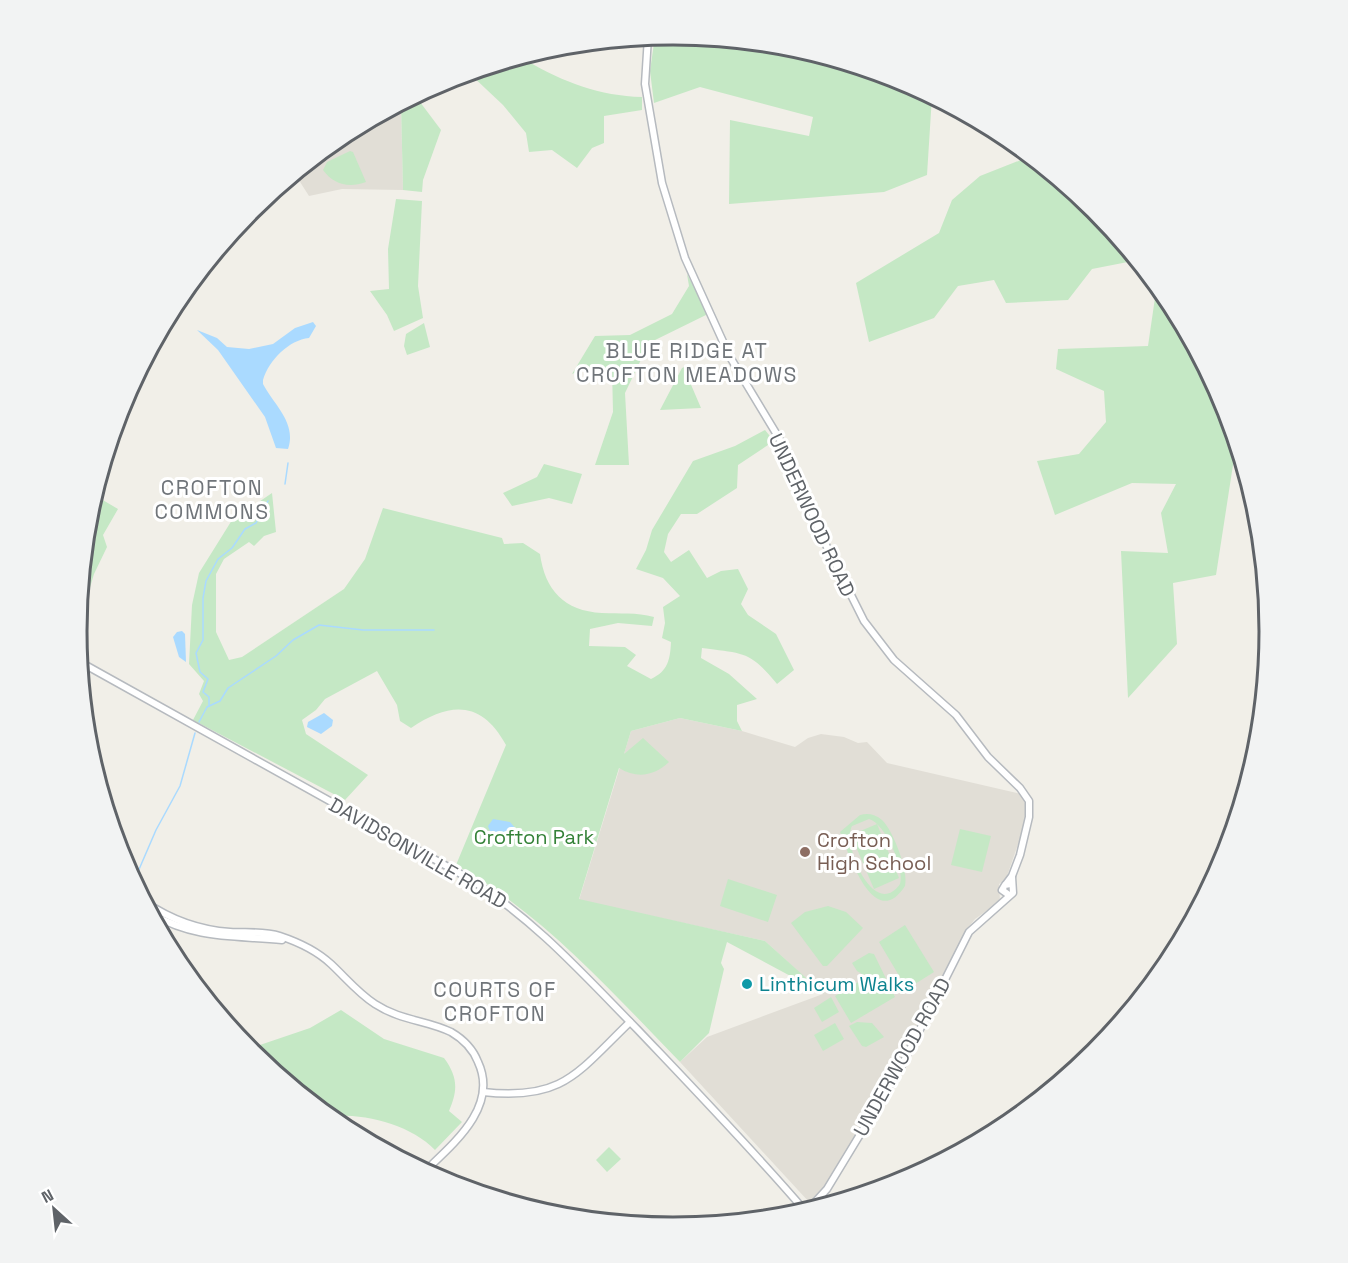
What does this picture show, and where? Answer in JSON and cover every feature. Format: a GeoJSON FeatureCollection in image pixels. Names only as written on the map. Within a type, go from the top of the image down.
{"type":"FeatureCollection","features":[{"type":"Feature","properties":{"kind":"street","name":"UNDERWOOD ROAD"},"geometry":{"type":"LineString","coordinates":[[647,46],[644,74],[654,146],[666,197],[689,267],[730,357],[788,453],[820,533],[864,621],[894,660],[948,707],[987,757],[1027,797],[1029,817],[1009,885]]}},
{"type":"Feature","properties":{"kind":"street","name":"DAVIDSONVILLE ROAD"},"geometry":{"type":"LineString","coordinates":[[89,667],[487,890],[548,938],[630,1022],[799,1204]]}},
{"type":"Feature","properties":{"kind":"street"},"geometry":{"type":"LineString","coordinates":[[1006,894],[1014,891],[1009,885]]}},
{"type":"Feature","properties":{"kind":"street"},"geometry":{"type":"LineString","coordinates":[[1006,894],[1009,885]]}},
{"type":"Feature","properties":{"kind":"street","name":"UNDERWOOD ROAD"},"geometry":{"type":"LineString","coordinates":[[817,1200],[827,1189],[891,1084],[969,932],[976,922],[1000,904],[1006,894]]}},
{"type":"Feature","properties":{"kind":"street"},"geometry":{"type":"LineString","coordinates":[[158,909],[199,926],[225,932],[266,933],[292,941],[323,957],[364,997],[384,1010],[457,1036],[470,1048],[480,1066],[483,1092],[473,1121],[431,1165]]}},
{"type":"Feature","properties":{"kind":"street"},"geometry":{"type":"LineString","coordinates":[[163,919],[211,936],[292,941]]}},
{"type":"Feature","properties":{"kind":"street"},"geometry":{"type":"LineString","coordinates":[[483,1092],[522,1095],[560,1084],[582,1068],[630,1022]]}},
{"type":"Feature","properties":{"kind":"shaded area"},"geometry":{"type":"Polygon","coordinates":[[[401,113],[403,190],[342,189],[309,196],[299,181],[348,144],[401,113]]]}},
{"type":"Feature","properties":{"kind":"shaded area","name":"Crofton High School"},"geometry":{"type":"Polygon","coordinates":[[[680,718],[742,731],[795,747],[808,738],[821,734],[844,737],[858,743],[867,742],[887,763],[1021,794],[1025,803],[1025,824],[1006,879],[999,884],[1000,901],[975,919],[967,929],[897,1065],[824,1187],[809,1202],[680,1062],[707,1037],[823,994],[765,941],[579,900],[631,731],[680,718]]]}},
{"type":"Feature","properties":{"kind":"green space"},"geometry":{"type":"Polygon","coordinates":[[[674,45],[712,46],[788,56],[863,76],[931,104],[927,175],[884,192],[729,204],[730,120],[809,136],[813,117],[700,87],[654,103],[650,71],[654,46],[674,45]]]}},
{"type":"Feature","properties":{"kind":"green space"},"geometry":{"type":"Polygon","coordinates":[[[531,63],[554,75],[597,91],[642,97],[642,110],[604,116],[604,143],[592,148],[577,168],[552,150],[529,152],[526,133],[503,105],[476,80],[531,63]]]}},
{"type":"Feature","properties":{"kind":"green space"},"geometry":{"type":"Polygon","coordinates":[[[420,103],[441,130],[423,180],[422,192],[403,190],[401,113],[420,103]]]}},
{"type":"Feature","properties":{"kind":"green space"},"geometry":{"type":"Polygon","coordinates":[[[350,151],[353,152],[366,182],[354,185],[342,184],[332,179],[323,170],[327,162],[350,151]]]}},
{"type":"Feature","properties":{"kind":"green space"},"geometry":{"type":"Polygon","coordinates":[[[1022,160],[1089,217],[1129,262],[1092,269],[1068,300],[1006,303],[994,280],[958,286],[934,318],[869,342],[856,283],[939,233],[952,200],[980,176],[1022,160]]]}},
{"type":"Feature","properties":{"kind":"green space"},"geometry":{"type":"Polygon","coordinates":[[[396,199],[422,201],[418,286],[423,318],[394,331],[387,315],[370,291],[389,289],[388,249],[396,199]]]}},
{"type":"Feature","properties":{"kind":"green space"},"geometry":{"type":"Polygon","coordinates":[[[687,274],[708,314],[649,343],[625,393],[629,465],[595,465],[613,412],[612,369],[581,370],[572,374],[595,336],[630,335],[672,314],[689,286],[687,274]]]}},
{"type":"Feature","properties":{"kind":"green space"},"geometry":{"type":"Polygon","coordinates":[[[1155,297],[1182,338],[1200,372],[1216,407],[1234,458],[1216,575],[1173,583],[1177,644],[1128,698],[1121,551],[1168,553],[1161,513],[1176,484],[1132,483],[1055,515],[1037,461],[1079,454],[1106,422],[1104,391],[1056,369],[1058,349],[1148,346],[1155,297]]]}},
{"type":"Feature","properties":{"kind":"green space"},"geometry":{"type":"Polygon","coordinates":[[[424,323],[430,347],[407,355],[404,346],[406,334],[424,323]]]}},
{"type":"Feature","properties":{"kind":"green space"},"geometry":{"type":"Polygon","coordinates":[[[691,364],[689,380],[701,408],[660,410],[682,368],[691,364]]]}},
{"type":"Feature","properties":{"kind":"green space","name":"Crofton Park"},"geometry":{"type":"Polygon","coordinates":[[[765,430],[774,441],[738,465],[737,488],[697,514],[681,514],[668,534],[664,552],[671,562],[689,550],[707,578],[721,571],[738,569],[748,589],[741,604],[748,615],[776,634],[794,670],[777,684],[752,659],[728,651],[702,648],[701,658],[729,674],[757,699],[737,705],[737,721],[742,731],[680,718],[631,731],[624,754],[643,738],[669,762],[651,773],[639,775],[619,768],[579,899],[765,941],[824,994],[727,942],[721,963],[724,969],[709,1033],[680,1062],[602,981],[547,930],[488,885],[456,865],[506,745],[487,720],[476,713],[452,710],[439,713],[411,728],[400,721],[397,705],[377,671],[325,699],[316,710],[302,720],[306,734],[368,775],[345,800],[193,720],[203,701],[199,694],[204,681],[189,664],[192,605],[199,573],[232,520],[272,493],[276,532],[264,536],[254,546],[249,542],[224,559],[216,574],[216,632],[229,660],[242,657],[344,589],[365,559],[383,508],[502,538],[504,544],[523,543],[540,554],[546,578],[552,588],[567,603],[577,608],[602,613],[654,617],[652,626],[618,623],[590,629],[589,646],[625,647],[636,655],[627,666],[651,679],[657,676],[665,669],[670,654],[671,642],[662,638],[665,623],[663,607],[680,596],[663,578],[636,569],[646,550],[652,530],[693,461],[735,446],[765,430]]]}},
{"type":"Feature","properties":{"kind":"green space"},"geometry":{"type":"Polygon","coordinates":[[[544,464],[582,474],[572,504],[549,498],[512,506],[503,493],[537,477],[544,464]]]}},
{"type":"Feature","properties":{"kind":"green space"},"geometry":{"type":"Polygon","coordinates":[[[103,500],[118,509],[103,535],[107,547],[89,590],[103,500]]]}},
{"type":"Feature","properties":{"kind":"green space"},"geometry":{"type":"Polygon","coordinates":[[[863,814],[871,814],[882,820],[891,833],[905,871],[905,886],[894,898],[883,901],[873,895],[864,884],[849,856],[840,832],[863,814]],[[869,819],[852,826],[850,835],[852,848],[862,876],[871,887],[880,893],[890,893],[900,884],[900,868],[887,837],[875,822],[869,819]]]}},
{"type":"Feature","properties":{"kind":"green space"},"geometry":{"type":"Polygon","coordinates":[[[877,824],[899,878],[874,889],[851,835],[877,824]]]}},
{"type":"Feature","properties":{"kind":"green space"},"geometry":{"type":"Polygon","coordinates":[[[960,829],[991,836],[982,872],[951,865],[960,829]]]}},
{"type":"Feature","properties":{"kind":"green space"},"geometry":{"type":"Polygon","coordinates":[[[728,879],[777,895],[768,922],[720,906],[728,879]]]}},
{"type":"Feature","properties":{"kind":"green space"},"geometry":{"type":"Polygon","coordinates":[[[828,906],[846,912],[863,928],[827,966],[823,966],[791,923],[805,912],[828,906]]]}},
{"type":"Feature","properties":{"kind":"green space"},"geometry":{"type":"Polygon","coordinates":[[[905,925],[934,972],[907,989],[879,942],[905,925]]]}},
{"type":"Feature","properties":{"kind":"green space"},"geometry":{"type":"Polygon","coordinates":[[[869,953],[874,954],[895,997],[851,1023],[835,996],[867,977],[857,971],[852,963],[869,953]]]}},
{"type":"Feature","properties":{"kind":"green space"},"geometry":{"type":"Polygon","coordinates":[[[831,997],[839,1012],[822,1022],[814,1008],[831,997]]]}},
{"type":"Feature","properties":{"kind":"green space"},"geometry":{"type":"Polygon","coordinates":[[[341,1010],[384,1039],[444,1058],[452,1071],[455,1084],[454,1097],[449,1111],[462,1122],[435,1150],[413,1133],[399,1127],[356,1116],[344,1116],[317,1097],[258,1045],[310,1028],[341,1010]]]}},
{"type":"Feature","properties":{"kind":"green space"},"geometry":{"type":"Polygon","coordinates":[[[857,1022],[872,1023],[884,1037],[866,1047],[862,1046],[849,1026],[857,1022]]]}},
{"type":"Feature","properties":{"kind":"green space"},"geometry":{"type":"Polygon","coordinates":[[[835,1023],[844,1039],[823,1051],[814,1035],[835,1023]]]}},
{"type":"Feature","properties":{"kind":"green space"},"geometry":{"type":"Polygon","coordinates":[[[609,1147],[621,1159],[607,1172],[596,1160],[609,1147]]]}},
{"type":"Feature","properties":{"kind":"water"},"geometry":{"type":"Polygon","coordinates":[[[313,322],[316,326],[309,338],[294,343],[281,352],[270,365],[263,380],[263,384],[283,415],[289,431],[288,449],[276,448],[265,417],[218,350],[197,330],[217,338],[227,347],[249,349],[273,344],[295,328],[313,322]]]}},
{"type":"Feature","properties":{"kind":"water"},"geometry":{"type":"Polygon","coordinates":[[[182,631],[185,634],[186,662],[179,657],[173,637],[177,632],[182,631]]]}},
{"type":"Feature","properties":{"kind":"water"},"geometry":{"type":"Polygon","coordinates":[[[324,713],[333,720],[332,726],[321,734],[307,727],[308,722],[324,713]]]}},
{"type":"Feature","properties":{"kind":"water"},"geometry":{"type":"Polygon","coordinates":[[[493,819],[510,822],[517,830],[516,837],[507,840],[492,834],[488,826],[493,819]]]}},
{"type":"Feature","properties":{"kind":"waterway"},"geometry":{"type":"LineString","coordinates":[[285,484],[288,463]]}},
{"type":"Feature","properties":{"kind":"waterway"},"geometry":{"type":"LineString","coordinates":[[209,706],[209,697],[203,692],[208,679],[200,672],[196,653],[203,640],[203,598],[206,581],[218,559],[232,548],[245,529],[256,523],[268,501]]}},
{"type":"Feature","properties":{"kind":"waterway"},"geometry":{"type":"LineString","coordinates":[[199,722],[207,707],[220,701],[228,688],[276,656],[293,640],[319,625],[363,630],[434,630]]}},
{"type":"Feature","properties":{"kind":"waterway"},"geometry":{"type":"LineString","coordinates":[[139,870],[156,830],[180,786],[195,733]]}},
{"type":"Feature","properties":{"kind":"place","name":"Crofton High School"},"geometry":{"type":"Point","coordinates":[805,852]}},
{"type":"Feature","properties":{"kind":"place","name":"Linthicum Walks"},"geometry":{"type":"Point","coordinates":[747,984]}},
{"type":"Feature","properties":{"kind":"district","name":"BLUE RIDGE AT CROFTON MEADOWS"},"geometry":{"type":"Point","coordinates":[687,362]}},
{"type":"Feature","properties":{"kind":"district","name":"CROFTON COMMONS"},"geometry":{"type":"Point","coordinates":[212,499]}},
{"type":"Feature","properties":{"kind":"district","name":"COURTS OF CROFTON"},"geometry":{"type":"Point","coordinates":[495,1001]}}]}
